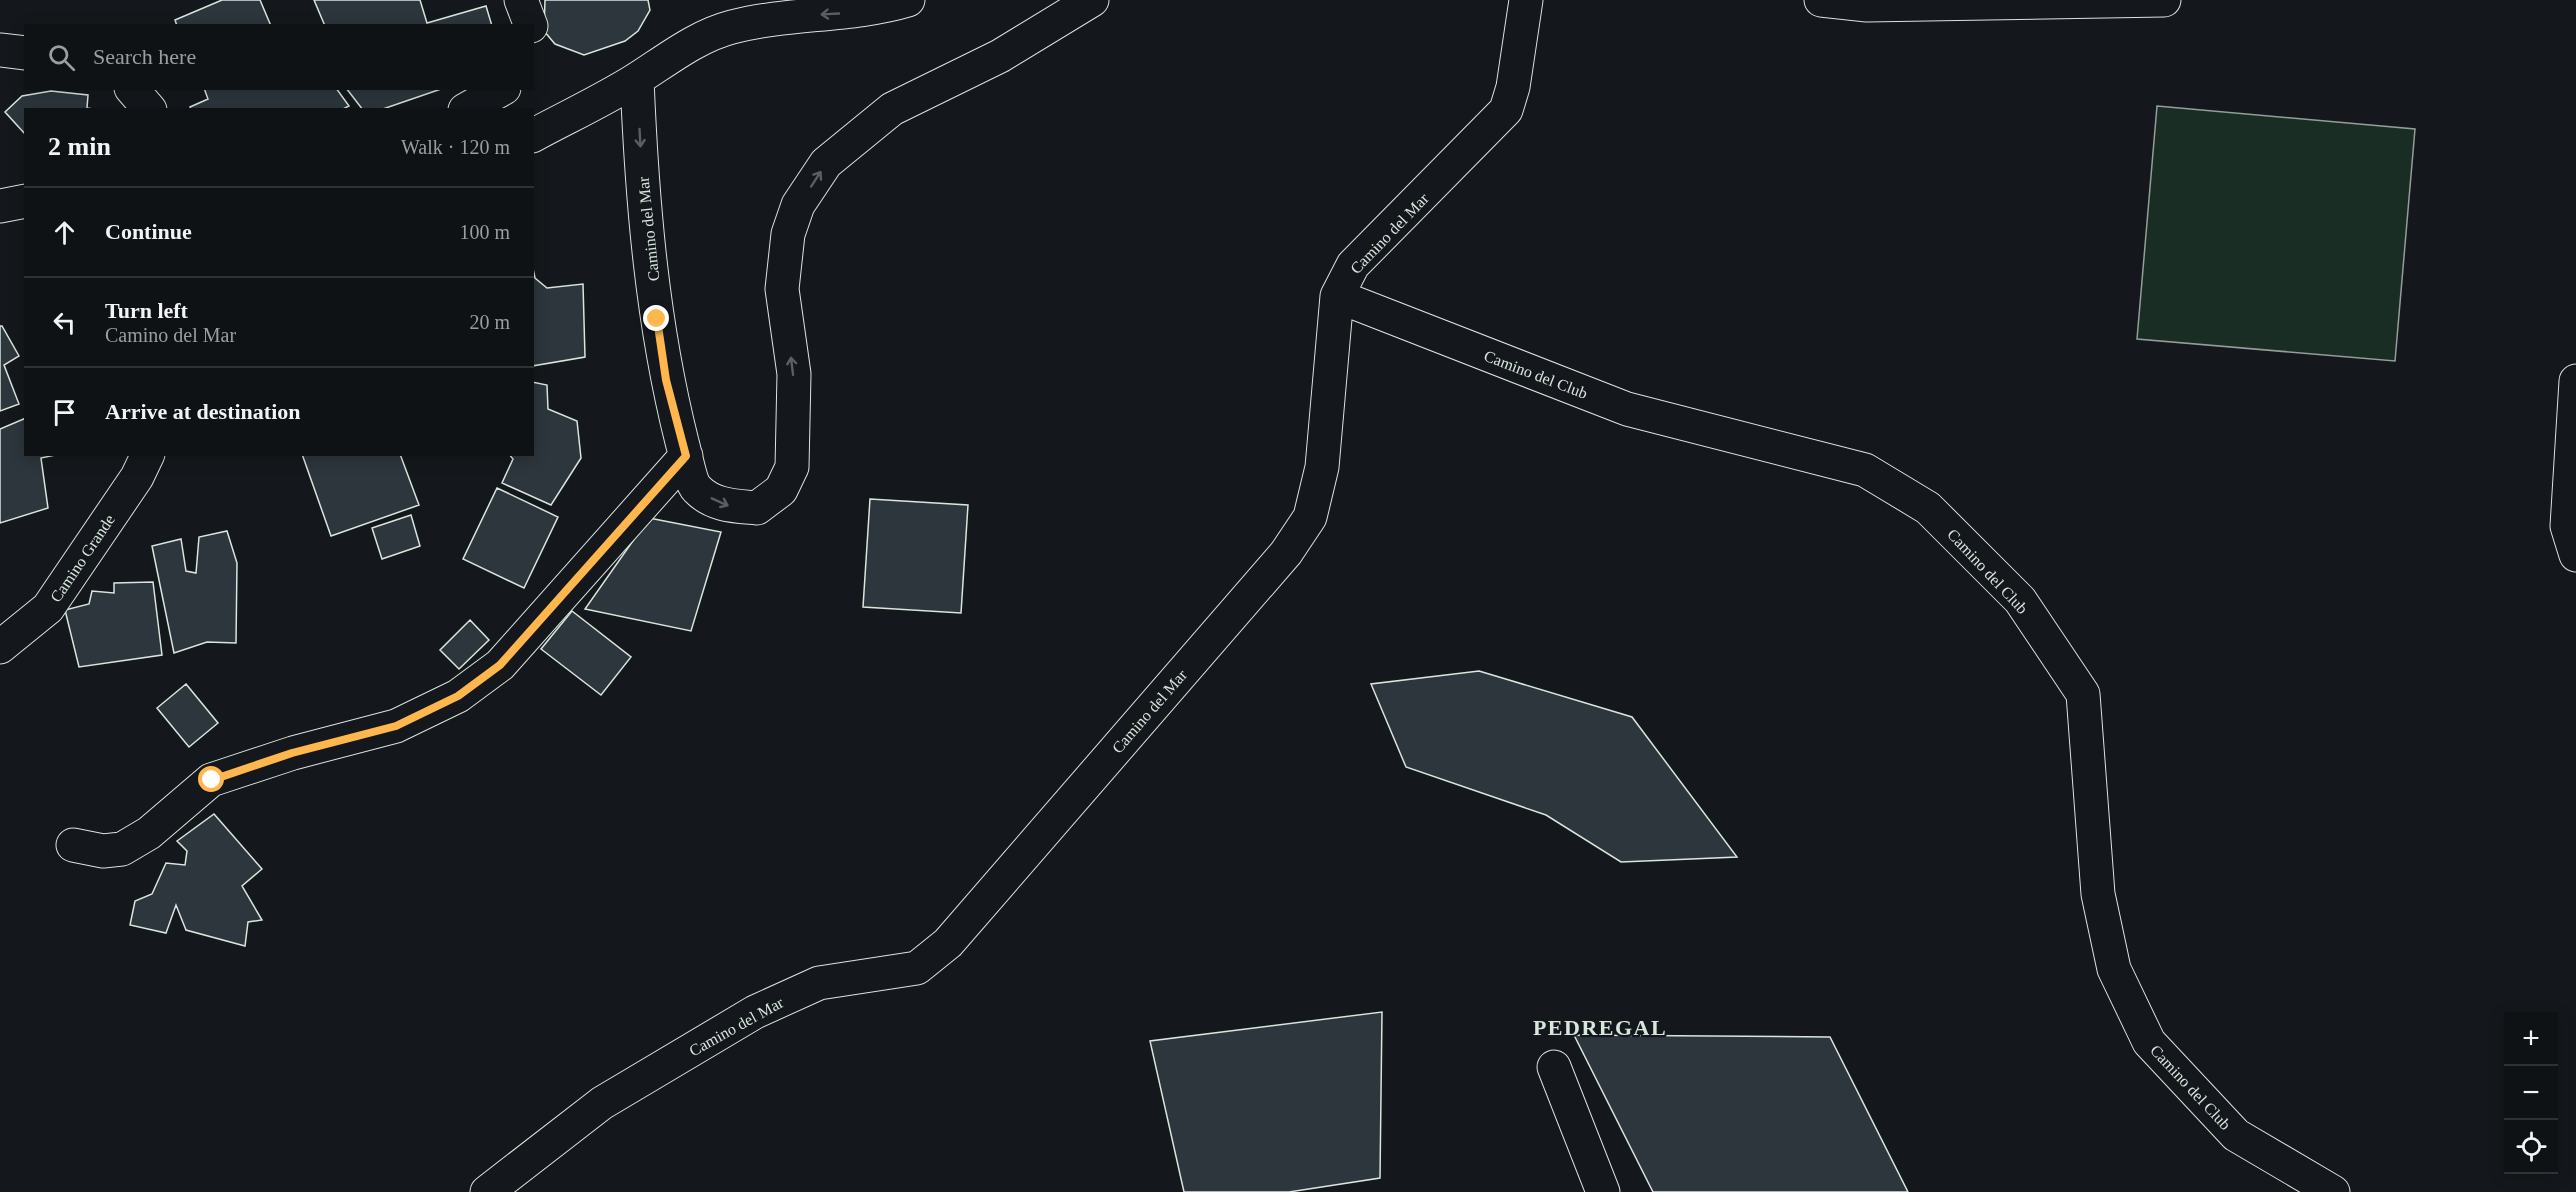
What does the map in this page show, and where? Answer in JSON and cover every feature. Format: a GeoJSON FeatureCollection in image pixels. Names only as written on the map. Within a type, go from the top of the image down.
{"type":"FeatureCollection","features":[{"type":"Feature","properties":{"kind":"street"},"geometry":{"type":"LineString","coordinates":[[521,0],[530,24]]}},
{"type":"Feature","properties":{"kind":"street"},"geometry":{"type":"LineString","coordinates":[[534,135],[637,79],[668,56],[730,27],[788,16],[842,13],[908,0]]}},
{"type":"Feature","properties":{"kind":"street","name":"Camino del Mar"},"geometry":{"type":"LineString","coordinates":[[637,79],[641,162],[657,319],[666,380],[686,456],[696,489],[724,505],[757,508],[781,489],[792,467],[794,374],[782,289],[788,234],[798,205],[826,164],[892,109],[1000,56],[1092,0]]}},
{"type":"Feature","properties":{"kind":"street","name":"Camino del Mar"},"geometry":{"type":"LineString","coordinates":[[487,1192],[602,1103],[755,1012],[819,983],[917,968],[948,943],[1286,553],[1310,517],[1322,467],[1337,296],[1353,265],[1506,110],[1513,87],[1526,0]]}},
{"type":"Feature","properties":{"kind":"street"},"geometry":{"type":"LineString","coordinates":[[1821,0],[1867,5],[2164,0]]}},
{"type":"Feature","properties":{"kind":"street"},"geometry":{"type":"LineString","coordinates":[[133,90],[148,108]]}},
{"type":"Feature","properties":{"kind":"street"},"geometry":{"type":"LineString","coordinates":[[469,108],[500,90]]}},
{"type":"Feature","properties":{"kind":"street"},"geometry":{"type":"LineString","coordinates":[[0,206],[24,201]]}},
{"type":"Feature","properties":{"kind":"street","name":"Camino del Club"},"geometry":{"type":"LineString","coordinates":[[1337,296],[1627,409],[1865,470],[1928,508],[2020,600],[2084,694],[2098,894],[2114,969],[2149,1042],[2236,1135],[2333,1192]]}},
{"type":"Feature","properties":{"kind":"street"},"geometry":{"type":"LineString","coordinates":[[2576,381],[2567,526],[2576,555]]}},
{"type":"Feature","properties":{"kind":"street","name":"Camino Grande"},"geometry":{"type":"LineString","coordinates":[[0,647],[48,608],[137,477],[147,456]]}},
{"type":"Feature","properties":{"kind":"street"},"geometry":{"type":"LineString","coordinates":[[73,845],[103,851],[122,849],[149,833],[212,780],[292,753],[396,726],[458,696],[500,665],[686,456]]}},
{"type":"Feature","properties":{"kind":"street"},"geometry":{"type":"LineString","coordinates":[[1554,1067],[1603,1192]]}},
{"type":"Feature","properties":{"kind":"green space"},"geometry":{"type":"Polygon","coordinates":[[[2157,106],[2415,129],[2395,361],[2137,339],[2157,106]]]}},
{"type":"Feature","properties":{"kind":"building"},"geometry":{"type":"Polygon","coordinates":[[[222,0],[260,0],[270,24],[176,24],[175,20],[222,0]]]}},
{"type":"Feature","properties":{"kind":"building"},"geometry":{"type":"Polygon","coordinates":[[[314,0],[420,0],[427,23],[486,6],[491,24],[324,24],[314,0]]]}},
{"type":"Feature","properties":{"kind":"building"},"geometry":{"type":"Polygon","coordinates":[[[545,0],[648,0],[650,10],[638,31],[625,41],[584,55],[555,44],[544,31],[545,0]]]}},
{"type":"Feature","properties":{"kind":"building"},"geometry":{"type":"Polygon","coordinates":[[[205,90],[337,90],[349,106],[345,108],[190,108],[208,99],[205,90]]]}},
{"type":"Feature","properties":{"kind":"building"},"geometry":{"type":"Polygon","coordinates":[[[348,90],[438,90],[386,108],[361,108],[348,90]]]}},
{"type":"Feature","properties":{"kind":"building"},"geometry":{"type":"Polygon","coordinates":[[[51,91],[88,95],[87,108],[24,108],[24,133],[5,112],[22,96],[51,91]]]}},
{"type":"Feature","properties":{"kind":"building"},"geometry":{"type":"Polygon","coordinates":[[[534,273],[535,278],[547,288],[583,284],[585,357],[534,366],[534,273]]]}},
{"type":"Feature","properties":{"kind":"building"},"geometry":{"type":"Polygon","coordinates":[[[0,326],[19,356],[4,365],[19,404],[0,411],[0,326]]]}},
{"type":"Feature","properties":{"kind":"building"},"geometry":{"type":"Polygon","coordinates":[[[534,382],[547,385],[548,409],[577,421],[581,458],[551,505],[502,483],[513,459],[511,456],[534,456],[534,382]]]}},
{"type":"Feature","properties":{"kind":"building"},"geometry":{"type":"Polygon","coordinates":[[[24,419],[24,456],[50,456],[41,458],[48,508],[0,523],[0,429],[24,419]]]}},
{"type":"Feature","properties":{"kind":"building"},"geometry":{"type":"Polygon","coordinates":[[[303,456],[401,456],[419,505],[331,536],[303,456]]]}},
{"type":"Feature","properties":{"kind":"building"},"geometry":{"type":"Polygon","coordinates":[[[497,488],[558,517],[524,588],[463,559],[497,488]]]}},
{"type":"Feature","properties":{"kind":"building"},"geometry":{"type":"Polygon","coordinates":[[[870,499],[968,505],[961,613],[863,607],[870,499]]]}},
{"type":"Feature","properties":{"kind":"building"},"geometry":{"type":"Polygon","coordinates":[[[411,515],[420,546],[382,559],[372,528],[411,515]]]}},
{"type":"Feature","properties":{"kind":"building"},"geometry":{"type":"Polygon","coordinates":[[[649,518],[721,532],[691,631],[585,609],[649,518]]]}},
{"type":"Feature","properties":{"kind":"building"},"geometry":{"type":"Polygon","coordinates":[[[227,531],[237,563],[236,643],[207,642],[174,653],[152,546],[181,539],[186,571],[196,573],[199,537],[227,531]]]}},
{"type":"Feature","properties":{"kind":"building"},"geometry":{"type":"Polygon","coordinates":[[[153,582],[162,655],[79,667],[65,610],[89,604],[92,591],[114,593],[114,583],[153,582]]]}},
{"type":"Feature","properties":{"kind":"building"},"geometry":{"type":"Polygon","coordinates":[[[572,611],[631,657],[601,695],[541,649],[572,611]]]}},
{"type":"Feature","properties":{"kind":"building"},"geometry":{"type":"Polygon","coordinates":[[[470,620],[489,640],[459,669],[440,650],[470,620]]]}},
{"type":"Feature","properties":{"kind":"building"},"geometry":{"type":"Polygon","coordinates":[[[1479,671],[1632,717],[1737,857],[1621,862],[1546,815],[1406,767],[1371,684],[1479,671]]]}},
{"type":"Feature","properties":{"kind":"building"},"geometry":{"type":"Polygon","coordinates":[[[186,684],[218,723],[189,747],[157,708],[186,684]]]}},
{"type":"Feature","properties":{"kind":"building"},"geometry":{"type":"Polygon","coordinates":[[[214,814],[262,869],[242,886],[262,920],[248,922],[245,946],[186,930],[176,905],[166,933],[130,925],[135,901],[152,894],[166,863],[185,865],[187,851],[177,841],[214,814]]]}},
{"type":"Feature","properties":{"kind":"building"},"geometry":{"type":"Polygon","coordinates":[[[1382,1012],[1380,1178],[1289,1192],[1184,1192],[1150,1041],[1382,1012]]]}},
{"type":"Feature","properties":{"kind":"building"},"geometry":{"type":"Polygon","coordinates":[[[1574,1035],[1830,1037],[1908,1192],[1653,1192],[1574,1035]]]}},
{"type":"Feature","properties":{"kind":"district","name":"PEDREGAL"},"geometry":{"type":"Point","coordinates":[1600,1027]}},
{"type":"Feature","properties":{"kind":"route"},"geometry":{"type":"LineString","coordinates":[[212,780],[292,753],[396,726],[458,696],[500,665],[558,602],[645,498],[686,456],[666,380],[657,319]]}}]}
